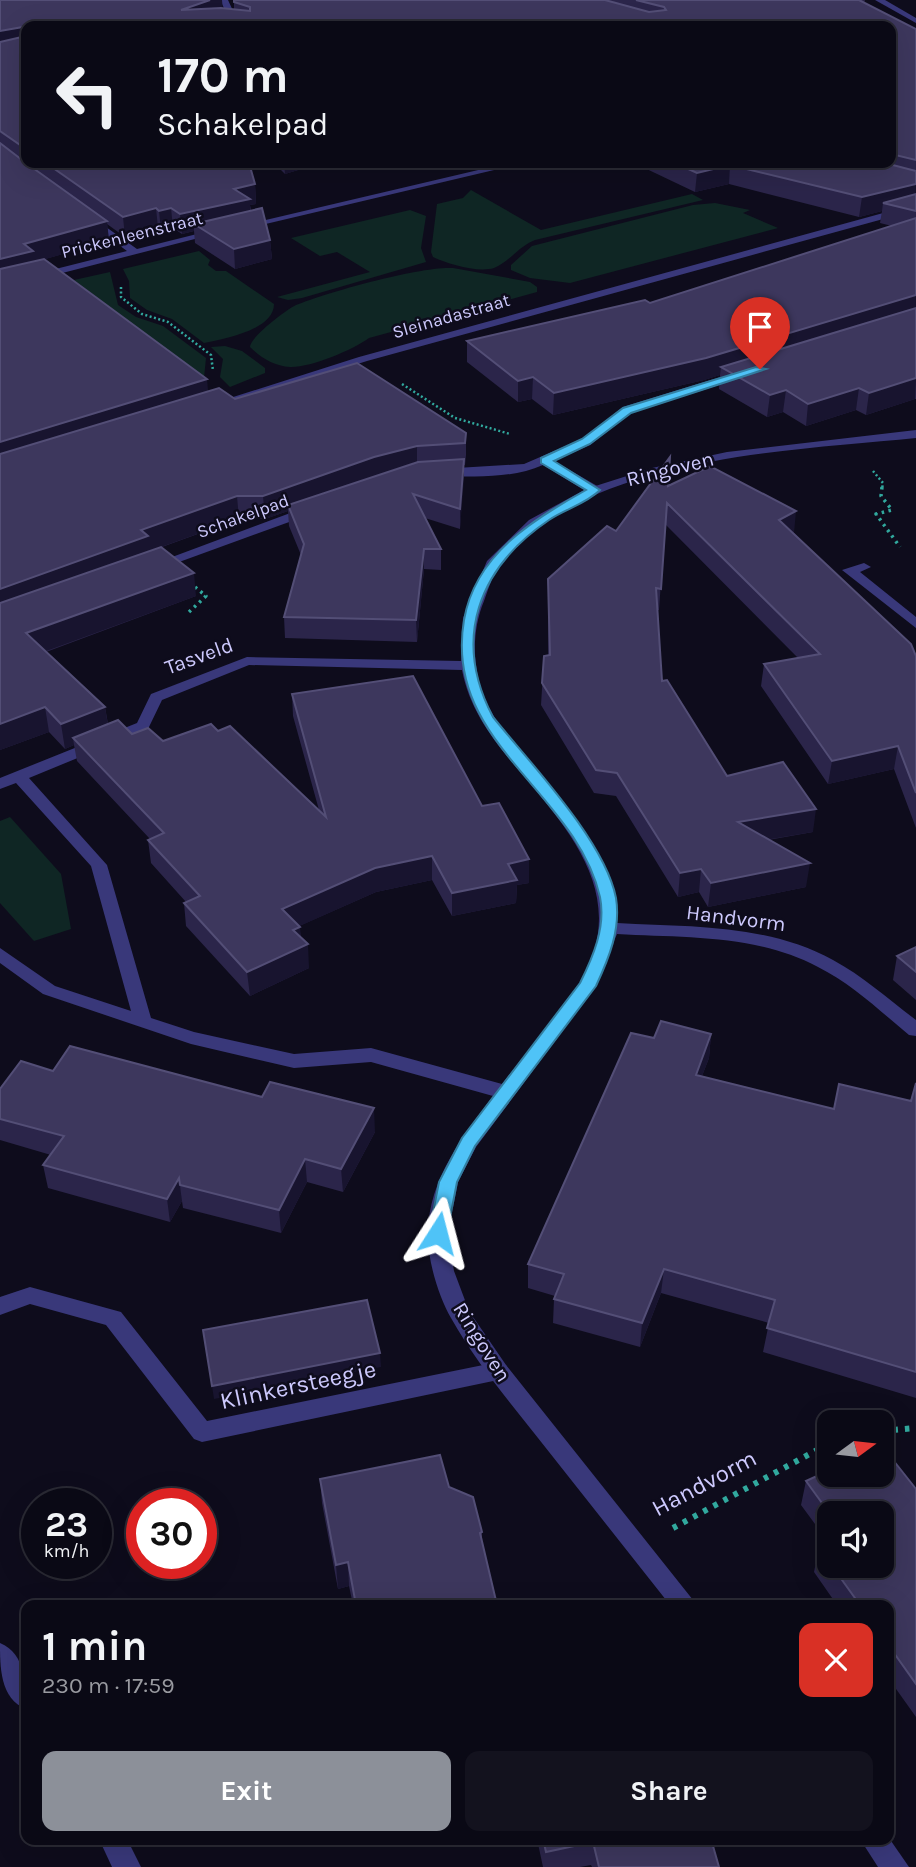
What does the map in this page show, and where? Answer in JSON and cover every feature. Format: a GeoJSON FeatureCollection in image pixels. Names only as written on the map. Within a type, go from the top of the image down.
{"type":"FeatureCollection","features":[{"type":"Feature","properties":{"kind":"street"},"geometry":{"type":"LineString","coordinates":[[879,0],[916,21]]}},
{"type":"Feature","properties":{"kind":"street"},"geometry":{"type":"LineString","coordinates":[[218,21],[231,15],[226,2],[242,3]]}},
{"type":"Feature","properties":{"kind":"street"},"geometry":{"type":"LineString","coordinates":[[222,20],[226,21]]}},
{"type":"Feature","properties":{"kind":"street","name":"Prickenleenstraat"},"geometry":{"type":"LineString","coordinates":[[0,286],[133,251],[497,168]]}},
{"type":"Feature","properties":{"kind":"street","name":"Sleinadastraat"},"geometry":{"type":"LineString","coordinates":[[200,410],[363,359],[916,207]]}},
{"type":"Feature","properties":{"kind":"street"},"geometry":{"type":"LineString","coordinates":[[78,209],[133,251]]}},
{"type":"Feature","properties":{"kind":"street"},"geometry":{"type":"LineString","coordinates":[[428,474],[511,471],[545,461],[586,442],[627,410],[760,369]]}},
{"type":"Feature","properties":{"kind":"street","name":"Ringoven"},"geometry":{"type":"LineString","coordinates":[[681,1600],[498,1371],[459,1314],[444,1271],[438,1233],[448,1182],[468,1143],[587,986],[600,959],[609,928],[608,898],[597,868],[577,833],[487,718],[475,696],[468,667],[468,631],[474,596],[508,546],[571,501],[594,490],[685,461],[916,434]]}},
{"type":"Feature","properties":{"kind":"street"},"geometry":{"type":"LineString","coordinates":[[545,461],[594,490]]}},
{"type":"Feature","properties":{"kind":"street","name":"Schakelpad"},"geometry":{"type":"LineString","coordinates":[[140,572],[317,508]]}},
{"type":"Feature","properties":{"kind":"street"},"geometry":{"type":"LineString","coordinates":[[864,566],[849,570],[916,624]]}},
{"type":"Feature","properties":{"kind":"street","name":"Tasveld"},"geometry":{"type":"LineString","coordinates":[[0,784],[143,726],[156,696],[247,661],[468,667]]}},
{"type":"Feature","properties":{"kind":"street"},"geometry":{"type":"LineString","coordinates":[[18,776],[99,865],[143,1021]]}},
{"type":"Feature","properties":{"kind":"street","name":"Handvorm"},"geometry":{"type":"LineString","coordinates":[[609,928],[745,938],[789,946],[826,963],[916,1030]]}},
{"type":"Feature","properties":{"kind":"street"},"geometry":{"type":"LineString","coordinates":[[0,954],[48,990],[191,1038],[294,1061],[371,1055],[505,1092]]}},
{"type":"Feature","properties":{"kind":"street","name":"Klinkersteegje"},"geometry":{"type":"LineString","coordinates":[[0,1306],[30,1295],[113,1318],[202,1432],[498,1371]]}},
{"type":"Feature","properties":{"kind":"street"},"geometry":{"type":"LineString","coordinates":[[0,1655],[21,1689]]}},
{"type":"Feature","properties":{"kind":"street"},"geometry":{"type":"LineString","coordinates":[[115,1845],[127,1867]]}},
{"type":"Feature","properties":{"kind":"street"},"geometry":{"type":"LineString","coordinates":[[878,1845],[895,1867]]}},
{"type":"Feature","properties":{"kind":"path"},"geometry":{"type":"LineString","coordinates":[[101,260],[120,275],[121,297],[142,314],[168,323],[211,355],[214,367],[212,376],[227,401]]}},
{"type":"Feature","properties":{"kind":"path"},"geometry":{"type":"LineString","coordinates":[[363,359],[454,418],[508,432],[545,461]]}},
{"type":"Feature","properties":{"kind":"path"},"geometry":{"type":"LineString","coordinates":[[883,483],[881,496],[892,510],[876,514],[900,547]]}},
{"type":"Feature","properties":{"kind":"path"},"geometry":{"type":"LineString","coordinates":[[894,1430],[916,1427]]}},
{"type":"Feature","properties":{"kind":"path","name":"Handvorm"},"geometry":{"type":"LineString","coordinates":[[638,1546],[817,1450]]}},
{"type":"Feature","properties":{"kind":"green space"},"geometry":{"type":"Polygon","coordinates":[[[471,190],[541,230],[692,194],[703,200],[535,240],[499,266],[480,269],[447,262],[433,257],[431,252],[437,204],[463,198],[471,190]]]}},
{"type":"Feature","properties":{"kind":"green space"},"geometry":{"type":"Polygon","coordinates":[[[715,203],[750,210],[743,213],[778,228],[570,283],[530,278],[511,270],[511,265],[532,246],[693,205],[715,203]]]}},
{"type":"Feature","properties":{"kind":"green space"},"geometry":{"type":"Polygon","coordinates":[[[410,210],[426,216],[421,248],[426,262],[302,298],[288,300],[277,297],[370,272],[337,252],[320,256],[291,238],[410,210]]]}},
{"type":"Feature","properties":{"kind":"green space"},"geometry":{"type":"Polygon","coordinates":[[[199,251],[210,260],[208,265],[216,271],[226,271],[274,304],[266,321],[246,332],[204,343],[172,319],[147,310],[130,298],[129,281],[123,269],[199,251]]]}},
{"type":"Feature","properties":{"kind":"green space"},"geometry":{"type":"Polygon","coordinates":[[[453,268],[530,282],[537,287],[537,292],[369,338],[331,357],[298,367],[273,363],[250,347],[262,331],[296,305],[398,275],[453,268]]]}},
{"type":"Feature","properties":{"kind":"green space"},"geometry":{"type":"Polygon","coordinates":[[[110,272],[118,305],[136,317],[163,326],[206,358],[204,378],[74,280],[110,272]]]}},
{"type":"Feature","properties":{"kind":"green space"},"geometry":{"type":"Polygon","coordinates":[[[225,346],[242,351],[265,368],[265,373],[230,387],[220,377],[223,359],[211,347],[225,346]]]}},
{"type":"Feature","properties":{"kind":"green space"},"geometry":{"type":"Polygon","coordinates":[[[10,817],[61,874],[71,929],[34,941],[0,903],[0,821],[10,817]]]}},
{"type":"Feature","properties":{"kind":"building"},"geometry":{"type":"Polygon","coordinates":[[[0,0],[210,0],[181,10],[221,8],[250,11],[250,7],[234,0],[605,0],[649,12],[666,10],[664,7],[636,0],[859,0],[916,29],[916,160],[896,155],[896,21],[21,21],[21,27],[0,31],[0,0]]]}},
{"type":"Feature","properties":{"kind":"building"},"geometry":{"type":"Polygon","coordinates":[[[21,37],[21,146],[0,131],[0,42],[21,37]]]}},
{"type":"Feature","properties":{"kind":"building"},"geometry":{"type":"Polygon","coordinates":[[[0,143],[21,159],[21,168],[33,168],[107,221],[24,244],[33,251],[0,259],[0,143]]]}},
{"type":"Feature","properties":{"kind":"building"},"geometry":{"type":"Polygon","coordinates":[[[896,166],[916,171],[916,184],[862,197],[742,168],[896,168],[896,166]]]}},
{"type":"Feature","properties":{"kind":"building"},"geometry":{"type":"Polygon","coordinates":[[[53,168],[250,168],[255,184],[234,189],[250,199],[180,214],[171,208],[159,211],[156,208],[123,217],[53,168]]]}},
{"type":"Feature","properties":{"kind":"building"},"geometry":{"type":"Polygon","coordinates":[[[686,168],[718,168],[697,173],[686,168]]]}},
{"type":"Feature","properties":{"kind":"building"},"geometry":{"type":"Polygon","coordinates":[[[916,194],[916,211],[883,203],[916,194]]]}},
{"type":"Feature","properties":{"kind":"building"},"geometry":{"type":"Polygon","coordinates":[[[262,208],[270,240],[234,249],[194,224],[262,208]]]}},
{"type":"Feature","properties":{"kind":"building"},"geometry":{"type":"Polygon","coordinates":[[[916,218],[916,295],[706,358],[554,393],[533,377],[518,381],[467,341],[645,300],[650,303],[916,218]]]}},
{"type":"Feature","properties":{"kind":"building"},"geometry":{"type":"Polygon","coordinates":[[[44,259],[207,379],[0,442],[0,269],[44,259]]]}},
{"type":"Feature","properties":{"kind":"building"},"geometry":{"type":"Polygon","coordinates":[[[916,308],[916,378],[869,393],[859,388],[808,404],[786,390],[770,395],[721,367],[916,308]]]}},
{"type":"Feature","properties":{"kind":"building"},"geometry":{"type":"Polygon","coordinates":[[[357,363],[466,433],[465,443],[417,446],[374,457],[263,496],[237,496],[141,530],[148,536],[0,589],[0,454],[219,388],[235,399],[357,363]]]}},
{"type":"Feature","properties":{"kind":"building"},"geometry":{"type":"Polygon","coordinates":[[[670,457],[668,486],[710,466],[796,511],[779,520],[911,644],[916,656],[916,793],[898,746],[832,761],[764,664],[820,654],[667,503],[661,589],[656,588],[662,681],[667,680],[727,776],[783,762],[816,809],[738,822],[810,863],[711,883],[701,869],[680,873],[617,773],[596,770],[542,683],[544,656],[550,655],[548,579],[607,526],[616,531],[670,457]]]}},
{"type":"Feature","properties":{"kind":"building"},"geometry":{"type":"Polygon","coordinates":[[[464,459],[460,509],[413,494],[441,549],[424,549],[416,620],[284,617],[304,544],[288,505],[418,462],[464,459]]]}},
{"type":"Feature","properties":{"kind":"building"},"geometry":{"type":"Polygon","coordinates":[[[161,547],[194,573],[26,633],[105,707],[61,724],[45,707],[0,724],[0,603],[161,547]]]}},
{"type":"Feature","properties":{"kind":"building"},"geometry":{"type":"Polygon","coordinates":[[[413,676],[482,806],[499,803],[529,859],[508,864],[517,880],[452,893],[432,856],[375,868],[282,909],[300,927],[293,930],[308,944],[247,972],[184,903],[200,896],[148,840],[164,833],[73,738],[118,720],[132,734],[148,728],[163,741],[211,724],[218,731],[230,726],[326,817],[292,694],[413,676]]]}},
{"type":"Feature","properties":{"kind":"building"},"geometry":{"type":"Polygon","coordinates":[[[916,947],[916,972],[897,956],[916,947]]]}},
{"type":"Feature","properties":{"kind":"building"},"geometry":{"type":"Polygon","coordinates":[[[661,1021],[711,1034],[696,1075],[834,1109],[839,1084],[911,1101],[916,1083],[916,1372],[767,1328],[775,1300],[664,1269],[642,1323],[554,1299],[564,1274],[528,1264],[631,1033],[654,1038],[661,1021]]]}},
{"type":"Feature","properties":{"kind":"building"},"geometry":{"type":"Polygon","coordinates":[[[70,1046],[262,1097],[270,1082],[374,1108],[341,1169],[305,1159],[279,1210],[180,1185],[179,1178],[167,1199],[43,1165],[64,1136],[0,1119],[0,1089],[21,1061],[53,1071],[70,1046]]]}},
{"type":"Feature","properties":{"kind":"building"},"geometry":{"type":"Polygon","coordinates":[[[367,1300],[380,1353],[212,1386],[203,1330],[367,1300]]]}},
{"type":"Feature","properties":{"kind":"building"},"geometry":{"type":"Polygon","coordinates":[[[440,1455],[449,1487],[473,1497],[496,1600],[355,1600],[348,1562],[336,1565],[320,1479],[440,1455]]]}},
{"type":"Feature","properties":{"kind":"building"},"geometry":{"type":"Polygon","coordinates":[[[894,1461],[916,1489],[916,1684],[894,1653],[894,1600],[856,1600],[841,1578],[894,1578],[894,1501],[821,1501],[806,1481],[817,1476],[817,1488],[894,1488],[894,1461]]]}},
{"type":"Feature","properties":{"kind":"building"},"geometry":{"type":"Polygon","coordinates":[[[544,1845],[579,1845],[546,1852],[544,1845]]]}},
{"type":"Feature","properties":{"kind":"building"},"geometry":{"type":"Polygon","coordinates":[[[594,1845],[713,1845],[719,1867],[599,1867],[594,1845]]]}},
{"type":"Feature","properties":{"kind":"route"},"geometry":{"type":"LineString","coordinates":[[438,1233],[448,1182],[468,1143],[587,986],[600,959],[609,928],[608,898],[597,868],[577,833],[487,718],[475,696],[468,667],[468,631],[474,596],[508,546],[545,517],[594,490],[545,461],[586,442],[627,410],[760,369]]}}]}
